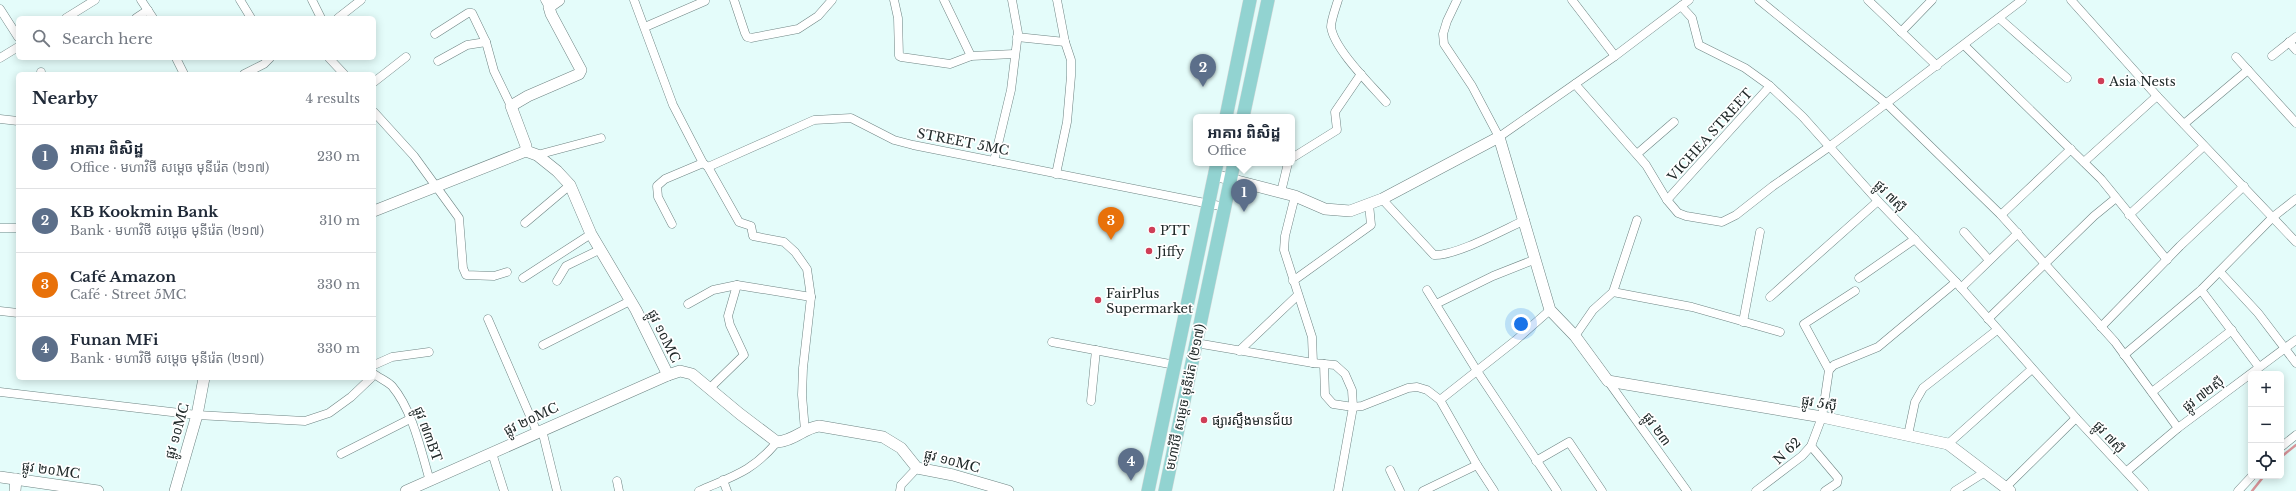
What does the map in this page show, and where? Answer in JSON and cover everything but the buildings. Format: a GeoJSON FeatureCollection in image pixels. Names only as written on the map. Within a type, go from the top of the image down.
{"type":"FeatureCollection","features":[{"type":"Feature","properties":{"kind":"main road"},"geometry":{"type":"LineString","coordinates":[[1227,114],[1250,0]]}},
{"type":"Feature","properties":{"kind":"main road"},"geometry":{"type":"LineString","coordinates":[[1244,114],[1268,0]]}},
{"type":"Feature","properties":{"kind":"main road","name":"មហាវិថី សម្តេច មុនីរ៉េត (២១៧)"},"geometry":{"type":"LineString","coordinates":[[1165,491],[1233,166]]}},
{"type":"Feature","properties":{"kind":"main road","name":"មហាវិថី សម្តេច មុនីរ៉េត (២១៧)"},"geometry":{"type":"LineString","coordinates":[[1148,491],[1216,169]]}},
{"type":"Feature","properties":{"kind":"street"},"geometry":{"type":"LineString","coordinates":[[69,16],[95,0]]}},
{"type":"Feature","properties":{"kind":"street"},"geometry":{"type":"LineString","coordinates":[[137,16],[144,5],[152,0]]}},
{"type":"Feature","properties":{"kind":"street"},"geometry":{"type":"LineString","coordinates":[[240,0],[250,16]]}},
{"type":"Feature","properties":{"kind":"street"},"geometry":{"type":"LineString","coordinates":[[312,0],[320,16]]}},
{"type":"Feature","properties":{"kind":"street"},"geometry":{"type":"LineString","coordinates":[[510,106],[528,96],[579,74],[581,70],[547,4],[559,0]]}},
{"type":"Feature","properties":{"kind":"street"},"geometry":{"type":"LineString","coordinates":[[634,0],[673,105],[739,222],[751,226],[753,236],[784,242],[795,252],[807,269],[811,297],[803,368],[802,395],[805,431]]}},
{"type":"Feature","properties":{"kind":"street"},"geometry":{"type":"LineString","coordinates":[[734,0],[747,37],[751,38],[798,29],[818,16],[832,0]]}},
{"type":"Feature","properties":{"kind":"street"},"geometry":{"type":"LineString","coordinates":[[894,0],[898,18],[899,56],[950,64],[971,56],[1014,54]]}},
{"type":"Feature","properties":{"kind":"street"},"geometry":{"type":"LineString","coordinates":[[944,0],[971,56]]}},
{"type":"Feature","properties":{"kind":"street"},"geometry":{"type":"LineString","coordinates":[[994,161],[1011,90],[1017,37],[1012,0]]}},
{"type":"Feature","properties":{"kind":"street"},"geometry":{"type":"LineString","coordinates":[[1056,174],[1067,122],[1071,76],[1071,60],[1065,42],[1057,0]]}},
{"type":"Feature","properties":{"kind":"street"},"geometry":{"type":"LineString","coordinates":[[1338,0],[1331,27],[1347,58],[1386,102]]}},
{"type":"Feature","properties":{"kind":"street"},"geometry":{"type":"LineString","coordinates":[[1457,0],[1447,21],[1443,34],[1444,44],[1472,86],[1499,137],[1525,220],[1550,310],[1575,336],[1608,381]]}},
{"type":"Feature","properties":{"kind":"street"},"geometry":{"type":"LineString","coordinates":[[1572,0],[1615,56]]}},
{"type":"Feature","properties":{"kind":"street"},"geometry":{"type":"LineString","coordinates":[[1216,169],[1231,178],[1295,196],[1325,209],[1350,211],[1382,199],[1499,137],[1615,56],[1689,0]]}},
{"type":"Feature","properties":{"kind":"street"},"geometry":{"type":"LineString","coordinates":[[1759,0],[1887,104],[2001,215],[2101,327],[2124,355],[2178,428]]}},
{"type":"Feature","properties":{"kind":"street"},"geometry":{"type":"LineString","coordinates":[[1868,0],[1937,66]]}},
{"type":"Feature","properties":{"kind":"street"},"geometry":{"type":"LineString","coordinates":[[1901,32],[1932,0]]}},
{"type":"Feature","properties":{"kind":"street"},"geometry":{"type":"LineString","coordinates":[[1575,84],[1637,154],[1653,176],[1667,200],[1678,213],[1686,216],[1722,222],[1736,215],[1773,186],[1829,147],[2022,0]]}},
{"type":"Feature","properties":{"kind":"street"},"geometry":{"type":"LineString","coordinates":[[2071,0],[2157,96],[2296,242]]}},
{"type":"Feature","properties":{"kind":"street"},"geometry":{"type":"LineString","coordinates":[[340,16],[357,1]]}},
{"type":"Feature","properties":{"kind":"street"},"geometry":{"type":"LineString","coordinates":[[645,27],[705,1]]}},
{"type":"Feature","properties":{"kind":"street"},"geometry":{"type":"LineString","coordinates":[[144,5],[152,16]]}},
{"type":"Feature","properties":{"kind":"street","name":"ផ្លូវ ៧ស៊ី"},"geometry":{"type":"LineString","coordinates":[[1681,6],[1692,18],[1699,45],[1726,57],[1770,86],[1803,117],[1878,201],[1915,238],[1958,285],[2076,418],[2144,491]]}},
{"type":"Feature","properties":{"kind":"street"},"geometry":{"type":"LineString","coordinates":[[0,9],[16,34]]}},
{"type":"Feature","properties":{"kind":"street"},"geometry":{"type":"LineString","coordinates":[[376,210],[526,151],[526,146],[510,106],[494,71],[486,42],[472,12],[435,34]]}},
{"type":"Feature","properties":{"kind":"street"},"geometry":{"type":"LineString","coordinates":[[1999,18],[2067,78]]}},
{"type":"Feature","properties":{"kind":"street"},"geometry":{"type":"LineString","coordinates":[[2272,56],[2296,36]]}},
{"type":"Feature","properties":{"kind":"street"},"geometry":{"type":"LineString","coordinates":[[1017,37],[1065,42]]}},
{"type":"Feature","properties":{"kind":"street"},"geometry":{"type":"LineString","coordinates":[[438,61],[467,45],[486,42]]}},
{"type":"Feature","properties":{"kind":"street"},"geometry":{"type":"LineString","coordinates":[[2289,42],[2296,50]]}},
{"type":"Feature","properties":{"kind":"street"},"geometry":{"type":"LineString","coordinates":[[1964,45],[2084,162],[2167,260]]}},
{"type":"Feature","properties":{"kind":"street"},"geometry":{"type":"LineString","coordinates":[[0,58],[16,48]]}},
{"type":"Feature","properties":{"kind":"street"},"geometry":{"type":"LineString","coordinates":[[376,80],[406,57]]}},
{"type":"Feature","properties":{"kind":"street"},"geometry":{"type":"LineString","coordinates":[[2236,57],[2296,123]]}},
{"type":"Feature","properties":{"kind":"street"},"geometry":{"type":"LineString","coordinates":[[177,60],[183,72]]}},
{"type":"Feature","properties":{"kind":"street"},"geometry":{"type":"LineString","coordinates":[[248,72],[264,64],[268,60]]}},
{"type":"Feature","properties":{"kind":"street"},"geometry":{"type":"LineString","coordinates":[[332,60],[342,72]]}},
{"type":"Feature","properties":{"kind":"street"},"geometry":{"type":"LineString","coordinates":[[2184,124],[2248,70]]}},
{"type":"Feature","properties":{"kind":"street"},"geometry":{"type":"LineString","coordinates":[[1295,156],[1337,130],[1336,112],[1339,104],[1361,74]]}},
{"type":"Feature","properties":{"kind":"street","name":"VICHEA STREET"},"geometry":{"type":"LineString","coordinates":[[1667,200],[1770,86]]}},
{"type":"Feature","properties":{"kind":"street"},"geometry":{"type":"LineString","coordinates":[[2084,162],[2157,96]]}},
{"type":"Feature","properties":{"kind":"street"},"geometry":{"type":"LineString","coordinates":[[376,114],[414,156],[459,218],[463,268],[466,275],[494,276],[507,272]]}},
{"type":"Feature","properties":{"kind":"street","name":"STREET 5MC"},"geometry":{"type":"LineString","coordinates":[[672,224],[658,197],[657,186],[665,179],[706,165],[814,120],[851,118],[894,140],[1225,207]]}},
{"type":"Feature","properties":{"kind":"street"},"geometry":{"type":"LineString","coordinates":[[0,119],[16,121]]}},
{"type":"Feature","properties":{"kind":"street"},"geometry":{"type":"LineString","coordinates":[[1637,154],[1674,122]]}},
{"type":"Feature","properties":{"kind":"street"},"geometry":{"type":"LineString","coordinates":[[537,155],[601,138]]}},
{"type":"Feature","properties":{"kind":"street"},"geometry":{"type":"LineString","coordinates":[[2130,215],[2204,146]]}},
{"type":"Feature","properties":{"kind":"street"},"geometry":{"type":"LineString","coordinates":[[2001,215],[2071,150]]}},
{"type":"Feature","properties":{"kind":"street","name":"ផ្លូវ ១០MC"},"geometry":{"type":"LineString","coordinates":[[526,151],[537,155],[557,171],[570,185],[599,250],[630,301],[668,375],[680,372],[692,374],[777,442],[791,440],[805,431],[819,426],[883,437],[901,448],[917,468],[953,475],[1008,491]]}},
{"type":"Feature","properties":{"kind":"street"},"geometry":{"type":"LineString","coordinates":[[1281,192],[1287,166]]}},
{"type":"Feature","properties":{"kind":"street"},"geometry":{"type":"LineString","coordinates":[[525,223],[570,185]]}},
{"type":"Feature","properties":{"kind":"street"},"geometry":{"type":"LineString","coordinates":[[2101,327],[2167,260],[2244,186]]}},
{"type":"Feature","properties":{"kind":"street"},"geometry":{"type":"LineString","coordinates":[[1295,196],[1285,236],[1284,250],[1312,337],[1313,363]]}},
{"type":"Feature","properties":{"kind":"street"},"geometry":{"type":"LineString","coordinates":[[1988,319],[2094,216],[2116,198]]}},
{"type":"Feature","properties":{"kind":"street"},"geometry":{"type":"LineString","coordinates":[[1382,199],[1434,255],[1445,253],[1466,245],[1525,220]]}},
{"type":"Feature","properties":{"kind":"street"},"geometry":{"type":"LineString","coordinates":[[2124,355],[2201,290],[2273,217],[2296,199]]}},
{"type":"Feature","properties":{"kind":"street"},"geometry":{"type":"LineString","coordinates":[[1770,297],[1878,201]]}},
{"type":"Feature","properties":{"kind":"street"},"geometry":{"type":"LineString","coordinates":[[1293,281],[1371,225],[1369,204]]}},
{"type":"Feature","properties":{"kind":"street"},"geometry":{"type":"LineString","coordinates":[[1575,336],[1593,310],[1614,292],[1637,220]]}},
{"type":"Feature","properties":{"kind":"street"},"geometry":{"type":"LineString","coordinates":[[0,228],[16,228]]}},
{"type":"Feature","properties":{"kind":"street"},"geometry":{"type":"LineString","coordinates":[[1743,322],[1760,232]]}},
{"type":"Feature","properties":{"kind":"street"},"geometry":{"type":"LineString","coordinates":[[1964,232],[1989,260]]}},
{"type":"Feature","properties":{"kind":"street"},"geometry":{"type":"LineString","coordinates":[[1855,291],[1804,324],[1829,370],[1834,365],[1878,347],[1989,260],[2018,233]]}},
{"type":"Feature","properties":{"kind":"street"},"geometry":{"type":"LineString","coordinates":[[523,278],[591,234]]}},
{"type":"Feature","properties":{"kind":"street"},"geometry":{"type":"LineString","coordinates":[[1859,278],[1915,238]]}},
{"type":"Feature","properties":{"kind":"street"},"geometry":{"type":"LineString","coordinates":[[557,281],[566,266],[599,250]]}},
{"type":"Feature","properties":{"kind":"street"},"geometry":{"type":"LineString","coordinates":[[1436,304],[1493,276],[1536,259]]}},
{"type":"Feature","properties":{"kind":"street"},"geometry":{"type":"LineString","coordinates":[[2220,272],[2258,313],[2286,347],[2296,363]]}},
{"type":"Feature","properties":{"kind":"street"},"geometry":{"type":"LineString","coordinates":[[688,304],[713,290],[738,285],[811,297]]}},
{"type":"Feature","properties":{"kind":"street"},"geometry":{"type":"LineString","coordinates":[[709,389],[744,355],[730,325],[728,316],[738,285]]}},
{"type":"Feature","properties":{"kind":"street"},"geometry":{"type":"LineString","coordinates":[[1427,290],[1477,371],[1557,491]]}},
{"type":"Feature","properties":{"kind":"street"},"geometry":{"type":"LineString","coordinates":[[2201,290],[2259,367]]}},
{"type":"Feature","properties":{"kind":"street"},"geometry":{"type":"LineString","coordinates":[[1614,292],[1692,307],[1780,332]]}},
{"type":"Feature","properties":{"kind":"street"},"geometry":{"type":"LineString","coordinates":[[1239,351],[1298,295]]}},
{"type":"Feature","properties":{"kind":"street"},"geometry":{"type":"LineString","coordinates":[[543,345],[630,301]]}},
{"type":"Feature","properties":{"kind":"street"},"geometry":{"type":"LineString","coordinates":[[1440,400],[1550,310]]}},
{"type":"Feature","properties":{"kind":"street"},"geometry":{"type":"LineString","coordinates":[[0,311],[16,313]]}},
{"type":"Feature","properties":{"kind":"street"},"geometry":{"type":"LineString","coordinates":[[488,319],[540,431],[557,491]]}},
{"type":"Feature","properties":{"kind":"street"},"geometry":{"type":"LineString","coordinates":[[1908,435],[1915,402],[1923,388],[1997,330]]}},
{"type":"Feature","properties":{"kind":"street"},"geometry":{"type":"LineString","coordinates":[[2152,392],[2232,330]]}},
{"type":"Feature","properties":{"kind":"street","name":"ផ្លូវ ៧២ស៊ី"},"geometry":{"type":"LineString","coordinates":[[2127,471],[2178,428],[2296,340]]}},
{"type":"Feature","properties":{"kind":"street"},"geometry":{"type":"LineString","coordinates":[[1052,342],[1175,365]]}},
{"type":"Feature","properties":{"kind":"street"},"geometry":{"type":"LineString","coordinates":[[1196,343],[1313,363],[1336,365],[1345,374],[1352,390],[1353,407],[1338,491]]}},
{"type":"Feature","properties":{"kind":"street"},"geometry":{"type":"LineString","coordinates":[[1091,401],[1096,350]]}},
{"type":"Feature","properties":{"kind":"street"},"geometry":{"type":"LineString","coordinates":[[376,364],[392,357],[429,352]]}},
{"type":"Feature","properties":{"kind":"street"},"geometry":{"type":"LineString","coordinates":[[1324,364],[1325,395],[1333,404],[1353,407],[1417,387],[1427,390],[1440,400],[1477,465],[1494,491]]}},
{"type":"Feature","properties":{"kind":"street"},"geometry":{"type":"LineString","coordinates":[[1948,444],[2032,369]]}},
{"type":"Feature","properties":{"kind":"street","name":"N 62"},"geometry":{"type":"LineString","coordinates":[[1756,491],[1802,456],[1811,446],[1822,417],[1829,370]]}},
{"type":"Feature","properties":{"kind":"street","name":"ផ្លូវ ២០MC"},"geometry":{"type":"LineString","coordinates":[[406,491],[428,486],[492,453],[668,375]]}},
{"type":"Feature","properties":{"kind":"street","name":"ផ្លូវ ៧៣BT"},"geometry":{"type":"LineString","coordinates":[[376,376],[392,386],[410,419],[428,486]]}},
{"type":"Feature","properties":{"kind":"street","name":"ផ្លូវ ១០MC"},"geometry":{"type":"LineString","coordinates":[[175,491],[197,415],[204,380]]}},
{"type":"Feature","properties":{"kind":"street"},"geometry":{"type":"LineString","coordinates":[[0,392],[197,415],[305,421],[329,412],[351,397],[369,380]]}},
{"type":"Feature","properties":{"kind":"street","name":"ផ្លូវ 5ស៊ី"},"geometry":{"type":"LineString","coordinates":[[1608,381],[1822,417],[1948,444],[2008,489]]}},
{"type":"Feature","properties":{"kind":"street","name":"ផ្លូវ ២៣"},"geometry":{"type":"LineString","coordinates":[[1608,381],[1687,491]]}},
{"type":"Feature","properties":{"kind":"street","name":"ផ្លូវ ៧ស៊ី"},"geometry":{"type":"LineString","coordinates":[[2008,489],[2076,418]]}},
{"type":"Feature","properties":{"kind":"street"},"geometry":{"type":"LineString","coordinates":[[341,454],[410,419]]}},
{"type":"Feature","properties":{"kind":"street"},"geometry":{"type":"LineString","coordinates":[[2284,445],[2296,435]]}},
{"type":"Feature","properties":{"kind":"street"},"geometry":{"type":"LineString","coordinates":[[699,491],[758,463],[777,442]]}},
{"type":"Feature","properties":{"kind":"street"},"geometry":{"type":"LineString","coordinates":[[1536,461],[1569,442],[1602,491]]}},
{"type":"Feature","properties":{"kind":"street"},"geometry":{"type":"LineString","coordinates":[[1811,446],[1838,478],[1837,483],[1825,491]]}},
{"type":"Feature","properties":{"kind":"street"},"geometry":{"type":"LineString","coordinates":[[492,453],[504,491]]}},
{"type":"Feature","properties":{"kind":"street"},"geometry":{"type":"LineString","coordinates":[[1423,491],[1477,465]]}},
{"type":"Feature","properties":{"kind":"street"},"geometry":{"type":"LineString","coordinates":[[900,491],[901,485],[917,468]]}},
{"type":"Feature","properties":{"kind":"street"},"geometry":{"type":"LineString","coordinates":[[1390,470],[1400,491]]}},
{"type":"Feature","properties":{"kind":"street"},"geometry":{"type":"LineString","coordinates":[[1955,491],[1985,472]]}},
{"type":"Feature","properties":{"kind":"street","name":"ផ្លូវ ២០MC"},"geometry":{"type":"LineString","coordinates":[[0,477],[98,491]]}},
{"type":"Feature","properties":{"kind":"street"},"geometry":{"type":"LineString","coordinates":[[15,491],[16,479]]}},
{"type":"Feature","properties":{"kind":"street"},"geometry":{"type":"LineString","coordinates":[[2238,491],[2249,479]]}},
{"type":"Feature","properties":{"kind":"street"},"geometry":{"type":"LineString","coordinates":[[617,480],[619,491]]}},
{"type":"Feature","properties":{"kind":"street"},"geometry":{"type":"LineString","coordinates":[[723,480],[727,491]]}},
{"type":"Feature","properties":{"kind":"waterway"},"geometry":{"type":"LineString","coordinates":[[2284,455],[2296,445]]}},
{"type":"Feature","properties":{"kind":"waterway"},"geometry":{"type":"LineString","coordinates":[[2252,491],[2262,479]]}},
{"type":"Feature","properties":{"kind":"place","name":"Asia Nests"},"geometry":{"type":"Point","coordinates":[2101,81]}},
{"type":"Feature","properties":{"kind":"place","name":"KB Kookmin Bank"},"geometry":{"type":"Point","coordinates":[1203,87]}},
{"type":"Feature","properties":{"kind":"place","name":"អាគារ ពិសិដ្ឋ"},"geometry":{"type":"Point","coordinates":[1244,212]}},
{"type":"Feature","properties":{"kind":"place","name":"PTT"},"geometry":{"type":"Point","coordinates":[1152,230]}},
{"type":"Feature","properties":{"kind":"place","name":"Café Amazon"},"geometry":{"type":"Point","coordinates":[1111,240]}},
{"type":"Feature","properties":{"kind":"place","name":"Jiffy"},"geometry":{"type":"Point","coordinates":[1149,251]}},
{"type":"Feature","properties":{"kind":"place","name":"FairPlus Supermarket"},"geometry":{"type":"Point","coordinates":[1098,300]}},
{"type":"Feature","properties":{"kind":"place","name":"ផ្សារស្ទឹងមានជ័យ"},"geometry":{"type":"Point","coordinates":[1204,420]}},
{"type":"Feature","properties":{"kind":"place","name":"Funan MFi"},"geometry":{"type":"Point","coordinates":[1131,481]}}]}
